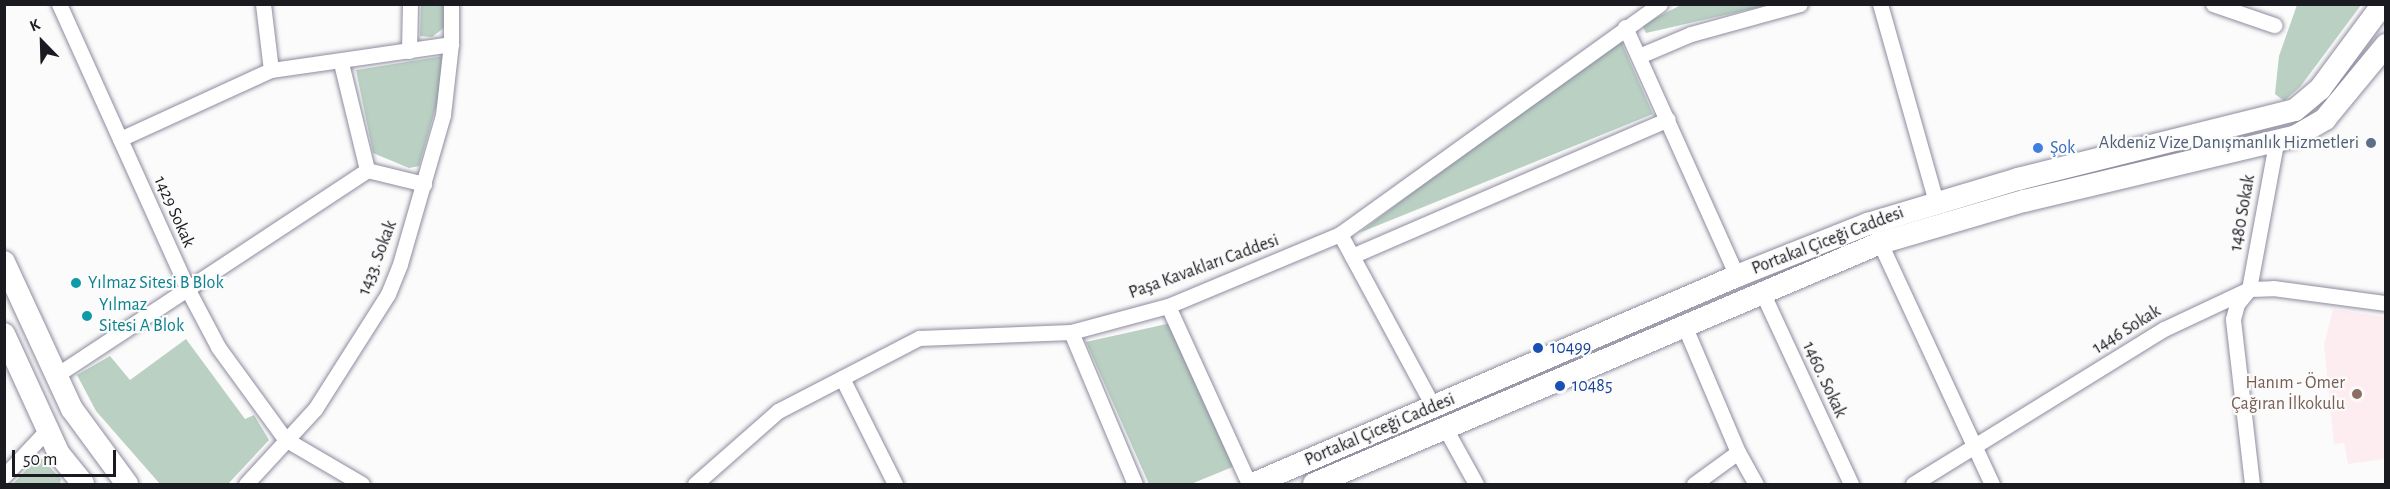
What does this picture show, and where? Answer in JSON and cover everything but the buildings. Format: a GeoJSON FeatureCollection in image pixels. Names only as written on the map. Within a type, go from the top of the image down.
{"type":"FeatureCollection","features":[{"type":"Feature","properties":{"kind":"main road","name":"Portakal Çiceği Caddesi"},"geometry":{"type":"LineString","coordinates":[[1251,484],[1737,276],[1936,202],[2295,110],[2327,80],[2383,4]]}},
{"type":"Feature","properties":{"kind":"main road","name":"Portakal Çiceği Caddesi"},"geometry":{"type":"LineString","coordinates":[[1314,484],[1880,243],[2024,201],[2276,143],[2325,119],[2385,45]]}},
{"type":"Feature","properties":{"kind":"main road"},"geometry":{"type":"LineString","coordinates":[[4,262],[72,409],[127,484]]}},
{"type":"Feature","properties":{"kind":"main road"},"geometry":{"type":"LineString","coordinates":[[4,334],[59,454],[83,484]]}},
{"type":"Feature","properties":{"kind":"street","name":"1429 Sokak"},"geometry":{"type":"LineString","coordinates":[[59,4],[188,290],[218,347],[285,439],[362,484]]}},
{"type":"Feature","properties":{"kind":"street"},"geometry":{"type":"LineString","coordinates":[[263,4],[271,70]]}},
{"type":"Feature","properties":{"kind":"street"},"geometry":{"type":"LineString","coordinates":[[409,51],[410,4]]}},
{"type":"Feature","properties":{"kind":"street","name":"1433. Sokak"},"geometry":{"type":"LineString","coordinates":[[252,482],[285,439],[315,409],[388,294],[424,184],[442,115],[451,44],[451,4]]}},
{"type":"Feature","properties":{"kind":"street","name":"Paşa Kavakları Caddesi"},"geometry":{"type":"LineString","coordinates":[[695,484],[763,422],[919,338],[1071,332],[1168,306],[1340,234],[1660,4]]}},
{"type":"Feature","properties":{"kind":"street"},"geometry":{"type":"LineString","coordinates":[[1639,56],[1691,34],[1800,4]]}},
{"type":"Feature","properties":{"kind":"street"},"geometry":{"type":"LineString","coordinates":[[1880,4],[1936,202]]}},
{"type":"Feature","properties":{"kind":"street"},"geometry":{"type":"LineString","coordinates":[[2213,4],[2274,25]]}},
{"type":"Feature","properties":{"kind":"street"},"geometry":{"type":"LineString","coordinates":[[1625,27],[1737,276]]}},
{"type":"Feature","properties":{"kind":"street"},"geometry":{"type":"LineString","coordinates":[[120,139],[271,70],[341,63],[451,44]]}},
{"type":"Feature","properties":{"kind":"street"},"geometry":{"type":"LineString","coordinates":[[341,63],[367,170]]}},
{"type":"Feature","properties":{"kind":"street"},"geometry":{"type":"LineString","coordinates":[[1352,255],[1668,119]]}},
{"type":"Feature","properties":{"kind":"street","name":"1480 Sokak"},"geometry":{"type":"LineString","coordinates":[[2252,484],[2233,319],[2237,304],[2249,289],[2276,143]]}},
{"type":"Feature","properties":{"kind":"street"},"geometry":{"type":"LineString","coordinates":[[55,376],[367,170],[424,184]]}},
{"type":"Feature","properties":{"kind":"street"},"geometry":{"type":"LineString","coordinates":[[1340,234],[1433,406]]}},
{"type":"Feature","properties":{"kind":"street"},"geometry":{"type":"LineString","coordinates":[[1880,243],[1992,484]]}},
{"type":"Feature","properties":{"kind":"street","name":"1446 Sokak"},"geometry":{"type":"LineString","coordinates":[[1913,484],[1976,448],[2164,329],[2249,289],[2273,288],[2385,303]]}},
{"type":"Feature","properties":{"kind":"street","name":"1460. Sokak"},"geometry":{"type":"LineString","coordinates":[[1762,292],[1851,484]]}},
{"type":"Feature","properties":{"kind":"street"},"geometry":{"type":"LineString","coordinates":[[1168,306],[1251,484]]}},
{"type":"Feature","properties":{"kind":"street"},"geometry":{"type":"LineString","coordinates":[[1684,325],[1738,452],[1756,484]]}},
{"type":"Feature","properties":{"kind":"street"},"geometry":{"type":"LineString","coordinates":[[1071,332],[1135,484]]}},
{"type":"Feature","properties":{"kind":"street"},"geometry":{"type":"LineString","coordinates":[[842,378],[895,484]]}},
{"type":"Feature","properties":{"kind":"street"},"geometry":{"type":"LineString","coordinates":[[1445,428],[1476,484]]}},
{"type":"Feature","properties":{"kind":"street"},"geometry":{"type":"LineString","coordinates":[[4,476],[48,429]]}},
{"type":"Feature","properties":{"kind":"street"},"geometry":{"type":"LineString","coordinates":[[1694,484],[1738,452]]}},
{"type":"Feature","properties":{"kind":"shaded area","name":"Hanım - Ömer Çağıran İlkokulu"},"geometry":{"type":"Polygon","coordinates":[[[2333,309],[2385,317],[2385,459],[2348,464],[2344,443],[2334,444],[2324,345],[2333,309]]]}},
{"type":"Feature","properties":{"kind":"green space"},"geometry":{"type":"Polygon","coordinates":[[[421,5],[449,5],[445,27],[432,37],[420,36],[421,5]]]}},
{"type":"Feature","properties":{"kind":"green space"},"geometry":{"type":"Polygon","coordinates":[[[1681,5],[1769,5],[1646,33],[1642,25],[1681,5]]]}},
{"type":"Feature","properties":{"kind":"green space"},"geometry":{"type":"Polygon","coordinates":[[[2297,5],[2361,5],[2300,87],[2284,101],[2275,94],[2279,56],[2297,5]]]}},
{"type":"Feature","properties":{"kind":"green space"},"geometry":{"type":"Polygon","coordinates":[[[1620,39],[1653,114],[1359,233],[1524,108],[1620,39]]]}},
{"type":"Feature","properties":{"kind":"green space"},"geometry":{"type":"Polygon","coordinates":[[[444,56],[446,72],[419,166],[409,168],[373,153],[356,70],[444,56]]]}},
{"type":"Feature","properties":{"kind":"green space"},"geometry":{"type":"Polygon","coordinates":[[[1171,323],[1235,466],[1191,484],[1149,484],[1086,342],[1171,323]]]}},
{"type":"Feature","properties":{"kind":"green space"},"geometry":{"type":"Polygon","coordinates":[[[186,339],[245,419],[254,415],[269,440],[228,484],[160,484],[96,411],[77,375],[110,356],[130,380],[186,339]]]}},
{"type":"Feature","properties":{"kind":"green space"},"geometry":{"type":"Polygon","coordinates":[[[39,456],[61,479],[60,484],[13,484],[39,456]]]}},
{"type":"Feature","properties":{"kind":"place","name":"Akdeniz Vize Danışmanlık Hizmetleri"},"geometry":{"type":"Point","coordinates":[2371,143]}},
{"type":"Feature","properties":{"kind":"place","name":"Şok"},"geometry":{"type":"Point","coordinates":[2038,148]}},
{"type":"Feature","properties":{"kind":"place","name":"Yılmaz Sitesi B Blok"},"geometry":{"type":"Point","coordinates":[76,283]}},
{"type":"Feature","properties":{"kind":"place","name":"Yılmaz Sitesi A Blok"},"geometry":{"type":"Point","coordinates":[87,316]}},
{"type":"Feature","properties":{"kind":"place","name":"10499"},"geometry":{"type":"Point","coordinates":[1538,348]}},
{"type":"Feature","properties":{"kind":"place","name":"10485"},"geometry":{"type":"Point","coordinates":[1560,386]}},
{"type":"Feature","properties":{"kind":"place","name":"Hanım - Ömer Çağıran İlkokulu"},"geometry":{"type":"Point","coordinates":[2357,394]}}]}
